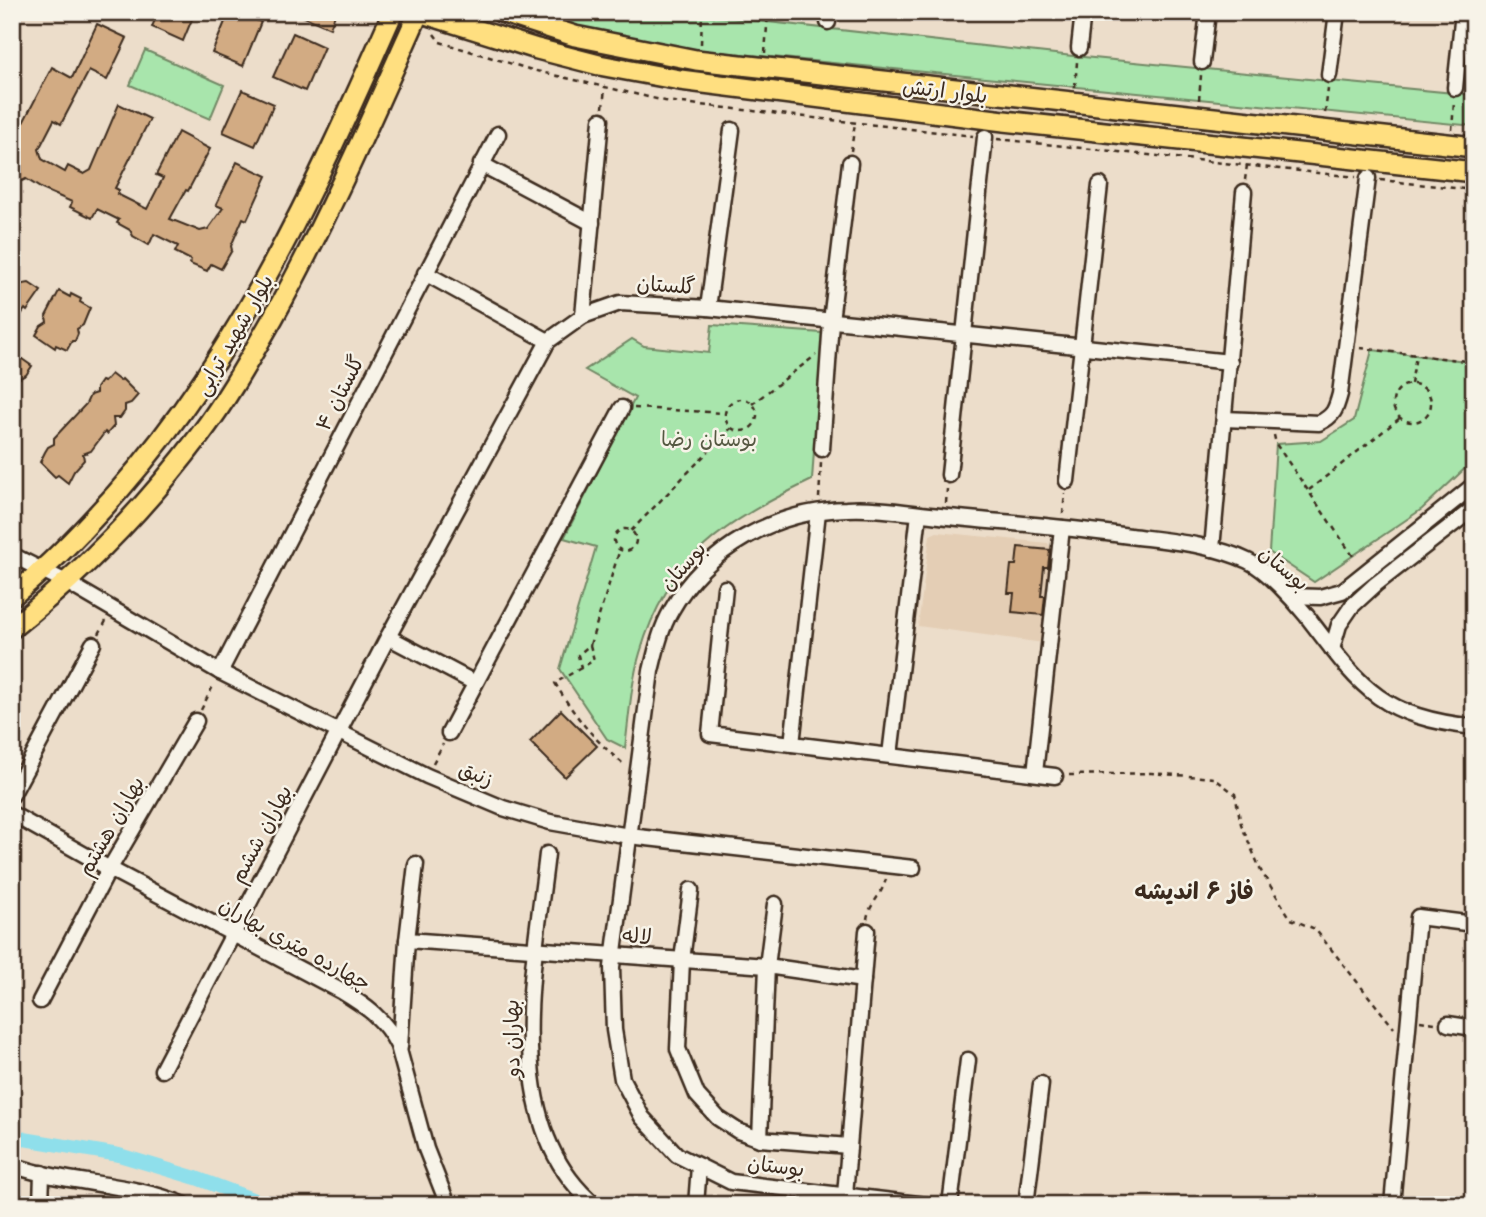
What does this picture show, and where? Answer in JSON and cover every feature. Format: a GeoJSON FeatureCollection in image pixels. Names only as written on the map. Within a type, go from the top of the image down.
{"type":"FeatureCollection","features":[{"type":"Feature","properties":{"kind":"main road","name":"بلوار شهید ترابی"},"geometry":{"type":"LineString","coordinates":[[12,596],[44,571],[128,482],[213,369],[264,283],[317,182],[393,12]]}},
{"type":"Feature","properties":{"kind":"main road","name":"بلوار شهید ترابی"},"geometry":{"type":"LineString","coordinates":[[12,628],[68,583],[153,493],[201,435],[240,376],[286,294],[332,203],[419,12]]}},
{"type":"Feature","properties":{"kind":"main road","name":"بلوار ارتش"},"geometry":{"type":"LineString","coordinates":[[419,12],[537,49],[599,65],[985,128],[1474,172]]}},
{"type":"Feature","properties":{"kind":"main road","name":"بلوار ارتش"},"geometry":{"type":"LineString","coordinates":[[501,12],[575,36],[701,60],[1474,147]]}},
{"type":"Feature","properties":{"kind":"main road"},"geometry":{"type":"LineString","coordinates":[[985,128],[987,94]]}},
{"type":"Feature","properties":{"kind":"street"},"geometry":{"type":"LineString","coordinates":[[1079,48],[1083,12]]}},
{"type":"Feature","properties":{"kind":"street"},"geometry":{"type":"LineString","coordinates":[[1202,62],[1208,12]]}},
{"type":"Feature","properties":{"kind":"street"},"geometry":{"type":"LineString","coordinates":[[1329,75],[1337,12]]}},
{"type":"Feature","properties":{"kind":"street"},"geometry":{"type":"LineString","coordinates":[[1455,88],[1464,12]]}},
{"type":"Feature","properties":{"kind":"street"},"geometry":{"type":"LineString","coordinates":[[583,316],[601,120]]}},
{"type":"Feature","properties":{"kind":"street"},"geometry":{"type":"LineString","coordinates":[[948,475],[985,128]]}},
{"type":"Feature","properties":{"kind":"street"},"geometry":{"type":"LineString","coordinates":[[708,309],[732,130]]}},
{"type":"Feature","properties":{"kind":"street","name":"گلستان ۴"},"geometry":{"type":"LineString","coordinates":[[220,672],[498,134]]}},
{"type":"Feature","properties":{"kind":"street"},"geometry":{"type":"LineString","coordinates":[[822,449],[831,321],[850,163]]}},
{"type":"Feature","properties":{"kind":"street"},"geometry":{"type":"LineString","coordinates":[[481,164],[592,223]]}},
{"type":"Feature","properties":{"kind":"street"},"geometry":{"type":"LineString","coordinates":[[1224,419],[1319,423],[1330,418],[1335,412],[1340,394],[1368,178]]}},
{"type":"Feature","properties":{"kind":"street"},"geometry":{"type":"LineString","coordinates":[[1067,481],[1100,186]]}},
{"type":"Feature","properties":{"kind":"street"},"geometry":{"type":"LineString","coordinates":[[1212,549],[1244,192]]}},
{"type":"Feature","properties":{"kind":"street"},"geometry":{"type":"LineString","coordinates":[[425,273],[548,341]]}},
{"type":"Feature","properties":{"kind":"street","name":"گلستان"},"geometry":{"type":"LineString","coordinates":[[340,731],[548,341],[583,316],[620,303],[708,309],[1230,362]]}},
{"type":"Feature","properties":{"kind":"street"},"geometry":{"type":"LineString","coordinates":[[449,733],[622,408]]}},
{"type":"Feature","properties":{"kind":"street"},"geometry":{"type":"LineString","coordinates":[[1291,596],[1320,597],[1342,591],[1474,485]]}},
{"type":"Feature","properties":{"kind":"street"},"geometry":{"type":"LineString","coordinates":[[1332,649],[1339,625],[1352,606],[1376,584],[1474,508]]}},
{"type":"Feature","properties":{"kind":"street","name":"بوستان"},"geometry":{"type":"LineString","coordinates":[[927,1205],[845,1195],[819,1199],[731,1182],[677,1155],[642,1116],[622,1079],[614,1030],[614,955],[651,671],[664,626],[680,597],[712,562],[748,534],[792,517],[846,509],[1062,528],[1212,549],[1250,562],[1291,596],[1371,693],[1389,705],[1432,721],[1474,727]]}},
{"type":"Feature","properties":{"kind":"street"},"geometry":{"type":"LineString","coordinates":[[792,744],[818,512]]}},
{"type":"Feature","properties":{"kind":"street"},"geometry":{"type":"LineString","coordinates":[[890,755],[919,514]]}},
{"type":"Feature","properties":{"kind":"street"},"geometry":{"type":"LineString","coordinates":[[1035,773],[1062,528]]}},
{"type":"Feature","properties":{"kind":"street","name":"زنبق"},"geometry":{"type":"LineString","coordinates":[[12,555],[68,583],[220,672],[427,776],[515,811],[550,821],[629,836],[913,868]]}},
{"type":"Feature","properties":{"kind":"street"},"geometry":{"type":"LineString","coordinates":[[1365,573],[1365,582],[1368,585],[1376,584]]}},
{"type":"Feature","properties":{"kind":"street"},"geometry":{"type":"LineString","coordinates":[[725,588],[710,734],[1055,776]]}},
{"type":"Feature","properties":{"kind":"street"},"geometry":{"type":"LineString","coordinates":[[388,637],[475,683]]}},
{"type":"Feature","properties":{"kind":"street"},"geometry":{"type":"LineString","coordinates":[[12,795],[93,644]]}},
{"type":"Feature","properties":{"kind":"street","name":"بهاران هشتم"},"geometry":{"type":"LineString","coordinates":[[40,1001],[110,869],[196,721]]}},
{"type":"Feature","properties":{"kind":"street","name":"بهاران ششم"},"geometry":{"type":"LineString","coordinates":[[162,1070],[340,731]]}},
{"type":"Feature","properties":{"kind":"street","name":"چهارده متری بهاران"},"geometry":{"type":"LineString","coordinates":[[12,814],[361,1003],[383,1022],[393,1034],[426,1149],[448,1205]]}},
{"type":"Feature","properties":{"kind":"street","name":"بهاران دو"},"geometry":{"type":"LineString","coordinates":[[547,854],[532,996],[530,1065],[537,1109],[547,1139],[565,1172],[595,1205]]}},
{"type":"Feature","properties":{"kind":"street"},"geometry":{"type":"LineString","coordinates":[[399,1051],[416,864]]}},
{"type":"Feature","properties":{"kind":"street"},"geometry":{"type":"LineString","coordinates":[[691,890],[682,960],[678,1049],[697,1095],[718,1118],[738,1131],[760,1139],[849,1146]]}},
{"type":"Feature","properties":{"kind":"street"},"geometry":{"type":"LineString","coordinates":[[760,1139],[767,966],[775,904]]}},
{"type":"Feature","properties":{"kind":"street"},"geometry":{"type":"LineString","coordinates":[[1391,1205],[1418,916],[1474,924]]}},
{"type":"Feature","properties":{"kind":"street"},"geometry":{"type":"LineString","coordinates":[[845,1195],[867,931]]}},
{"type":"Feature","properties":{"kind":"street","name":"لاله"},"geometry":{"type":"LineString","coordinates":[[407,940],[767,966],[863,980]]}},
{"type":"Feature","properties":{"kind":"street"},"geometry":{"type":"LineString","coordinates":[[1448,1024],[1474,1028]]}},
{"type":"Feature","properties":{"kind":"street"},"geometry":{"type":"LineString","coordinates":[[950,1205],[968,1060]]}},
{"type":"Feature","properties":{"kind":"street"},"geometry":{"type":"LineString","coordinates":[[1026,1205],[1041,1084]]}},
{"type":"Feature","properties":{"kind":"street"},"geometry":{"type":"LineString","coordinates":[[12,1165],[185,1205]]}},
{"type":"Feature","properties":{"kind":"street"},"geometry":{"type":"LineString","coordinates":[[696,1205],[699,1166]]}},
{"type":"Feature","properties":{"kind":"street"},"geometry":{"type":"LineString","coordinates":[[41,1205],[42,1174]]}},
{"type":"Feature","properties":{"kind":"path"},"geometry":{"type":"LineString","coordinates":[[701,60],[702,12]]}},
{"type":"Feature","properties":{"kind":"path"},"geometry":{"type":"LineString","coordinates":[[765,68],[768,13],[829,17]]}},
{"type":"Feature","properties":{"kind":"path"},"geometry":{"type":"LineString","coordinates":[[1073,103],[1079,48]]}},
{"type":"Feature","properties":{"kind":"path"},"geometry":{"type":"LineString","coordinates":[[1198,117],[1202,62]]}},
{"type":"Feature","properties":{"kind":"path"},"geometry":{"type":"LineString","coordinates":[[1324,130],[1329,75]]}},
{"type":"Feature","properties":{"kind":"path"},"geometry":{"type":"LineString","coordinates":[[601,120],[605,87]]}},
{"type":"Feature","properties":{"kind":"path"},"geometry":{"type":"LineString","coordinates":[[1452,144],[1455,88]]}},
{"type":"Feature","properties":{"kind":"path"},"geometry":{"type":"LineString","coordinates":[[850,163],[855,124]]}},
{"type":"Feature","properties":{"kind":"path"},"geometry":{"type":"LineString","coordinates":[[752,404],[829,344]]}},
{"type":"Feature","properties":{"kind":"path"},"geometry":{"type":"LineString","coordinates":[[1346,347],[1474,362]]}},
{"type":"Feature","properties":{"kind":"path"},"geometry":{"type":"LineString","coordinates":[[1411,384],[1416,354]]}},
{"type":"Feature","properties":{"kind":"path"},"geometry":{"type":"LineString","coordinates":[[1411,384],[1424,388],[1431,399],[1430,411],[1416,422],[1410,423],[1400,418],[1393,407],[1393,400],[1399,389],[1411,384]]}},
{"type":"Feature","properties":{"kind":"path"},"geometry":{"type":"LineString","coordinates":[[743,400],[752,404],[756,418],[751,427],[741,431],[727,424],[725,413],[733,401],[743,400]]}},
{"type":"Feature","properties":{"kind":"path"},"geometry":{"type":"LineString","coordinates":[[622,408],[725,413]]}},
{"type":"Feature","properties":{"kind":"path"},"geometry":{"type":"LineString","coordinates":[[1307,491],[1400,418]]}},
{"type":"Feature","properties":{"kind":"path"},"geometry":{"type":"LineString","coordinates":[[1272,421],[1276,444],[1353,556]]}},
{"type":"Feature","properties":{"kind":"path"},"geometry":{"type":"LineString","coordinates":[[631,531],[731,428]]}},
{"type":"Feature","properties":{"kind":"path"},"geometry":{"type":"LineString","coordinates":[[818,512],[822,449]]}},
{"type":"Feature","properties":{"kind":"path"},"geometry":{"type":"LineString","coordinates":[[944,517],[948,475]]}},
{"type":"Feature","properties":{"kind":"path"},"geometry":{"type":"LineString","coordinates":[[1062,528],[1067,481]]}},
{"type":"Feature","properties":{"kind":"path"},"geometry":{"type":"LineString","coordinates":[[621,529],[631,531],[636,537],[635,544],[630,549],[620,549],[614,541],[616,534],[621,529]]}},
{"type":"Feature","properties":{"kind":"path"},"geometry":{"type":"LineString","coordinates":[[620,549],[590,645],[594,660],[555,683],[572,713],[637,775]]}},
{"type":"Feature","properties":{"kind":"path"},"geometry":{"type":"LineString","coordinates":[[93,644],[113,609]]}},
{"type":"Feature","properties":{"kind":"path"},"geometry":{"type":"LineString","coordinates":[[581,668],[578,655],[590,645]]}},
{"type":"Feature","properties":{"kind":"path"},"geometry":{"type":"LineString","coordinates":[[196,721],[220,672]]}},
{"type":"Feature","properties":{"kind":"path"},"geometry":{"type":"LineString","coordinates":[[427,776],[449,733]]}},
{"type":"Feature","properties":{"kind":"path"},"geometry":{"type":"LineString","coordinates":[[1055,776],[1151,773],[1214,778],[1235,794],[1241,824],[1261,871],[1291,919],[1315,929],[1406,1044]]}},
{"type":"Feature","properties":{"kind":"path"},"geometry":{"type":"LineString","coordinates":[[867,931],[868,909],[882,894],[890,865]]}},
{"type":"Feature","properties":{"kind":"path"},"geometry":{"type":"LineString","coordinates":[[1408,1020],[1448,1024]]}},
{"type":"Feature","properties":{"kind":"shaded area"},"geometry":{"type":"Polygon","coordinates":[[[937,532],[1048,543],[1055,555],[1044,643],[918,626],[930,535],[937,532]]]}},
{"type":"Feature","properties":{"kind":"green space"},"geometry":{"type":"Polygon","coordinates":[[[535,12],[679,12],[1073,56],[1474,95],[1474,126],[670,47],[600,33],[535,12]]]}},
{"type":"Feature","properties":{"kind":"green space"},"geometry":{"type":"Polygon","coordinates":[[[145,50],[224,85],[210,119],[130,85],[145,50]]]}},
{"type":"Feature","properties":{"kind":"green space","name":"بوستان رضا"},"geometry":{"type":"Polygon","coordinates":[[[712,325],[822,333],[812,480],[728,527],[684,566],[652,619],[640,653],[625,748],[607,739],[560,669],[596,547],[564,538],[635,398],[585,370],[632,339],[644,346],[709,353],[712,325]]]}},
{"type":"Feature","properties":{"kind":"green space"},"geometry":{"type":"Polygon","coordinates":[[[1372,350],[1474,362],[1474,460],[1422,509],[1314,582],[1269,552],[1276,444],[1321,441],[1354,420],[1372,350]]]}},
{"type":"Feature","properties":{"kind":"building"},"geometry":{"type":"Polygon","coordinates":[[[158,12],[195,12],[183,41],[152,27],[158,12]]]}},
{"type":"Feature","properties":{"kind":"building"},"geometry":{"type":"Polygon","coordinates":[[[229,12],[261,22],[243,66],[212,53],[229,12]]]}},
{"type":"Feature","properties":{"kind":"building"},"geometry":{"type":"Polygon","coordinates":[[[293,12],[336,12],[330,28],[293,12]]]}},
{"type":"Feature","properties":{"kind":"building"},"geometry":{"type":"Polygon","coordinates":[[[97,24],[127,38],[107,80],[89,71],[61,124],[54,120],[39,149],[42,159],[65,172],[68,166],[84,174],[91,170],[119,104],[150,119],[115,188],[119,190],[117,194],[147,209],[163,178],[156,175],[178,132],[210,149],[170,219],[200,231],[208,229],[223,208],[216,205],[237,162],[267,176],[247,220],[243,218],[231,246],[232,250],[221,269],[211,264],[207,271],[190,264],[191,260],[175,252],[178,246],[154,234],[149,245],[117,223],[119,220],[97,209],[92,218],[70,207],[72,202],[26,179],[22,181],[12,177],[12,144],[52,67],[72,78],[97,24]]]}},
{"type":"Feature","properties":{"kind":"building"},"geometry":{"type":"Polygon","coordinates":[[[293,33],[324,47],[305,91],[273,77],[293,33]]]}},
{"type":"Feature","properties":{"kind":"building"},"geometry":{"type":"Polygon","coordinates":[[[242,90],[274,104],[255,146],[223,132],[242,90]]]}},
{"type":"Feature","properties":{"kind":"building"},"geometry":{"type":"Polygon","coordinates":[[[29,283],[41,291],[19,318],[12,314],[12,286],[29,283]]]}},
{"type":"Feature","properties":{"kind":"building"},"geometry":{"type":"Polygon","coordinates":[[[59,291],[81,299],[80,302],[90,308],[83,325],[77,329],[75,341],[72,341],[67,350],[56,345],[55,348],[36,335],[47,322],[46,316],[59,291]]]}},
{"type":"Feature","properties":{"kind":"building"},"geometry":{"type":"Polygon","coordinates":[[[12,352],[32,366],[26,375],[12,382],[12,352]]]}},
{"type":"Feature","properties":{"kind":"building"},"geometry":{"type":"Polygon","coordinates":[[[111,374],[120,381],[122,379],[138,395],[125,405],[125,411],[120,418],[113,418],[114,426],[107,434],[105,432],[91,451],[83,454],[84,460],[68,483],[58,475],[55,477],[40,462],[45,452],[54,444],[54,438],[86,404],[90,395],[96,393],[101,381],[104,382],[111,374]]]}},
{"type":"Feature","properties":{"kind":"building"},"geometry":{"type":"Polygon","coordinates":[[[1018,547],[1050,550],[1048,567],[1044,567],[1041,596],[1045,596],[1043,615],[1012,612],[1014,593],[1008,593],[1011,565],[1016,565],[1018,547]]]}},
{"type":"Feature","properties":{"kind":"building"},"geometry":{"type":"Polygon","coordinates":[[[561,710],[597,746],[565,777],[530,742],[561,710]]]}},
{"type":"Feature","properties":{"kind":"waterway"},"geometry":{"type":"LineString","coordinates":[[12,1133],[24,1139],[119,1155],[196,1178],[268,1205]]}},
{"type":"Feature","properties":{"kind":"district","name":"فاز ۶ اندیشه"},"geometry":{"type":"Point","coordinates":[1194,891]}}]}
